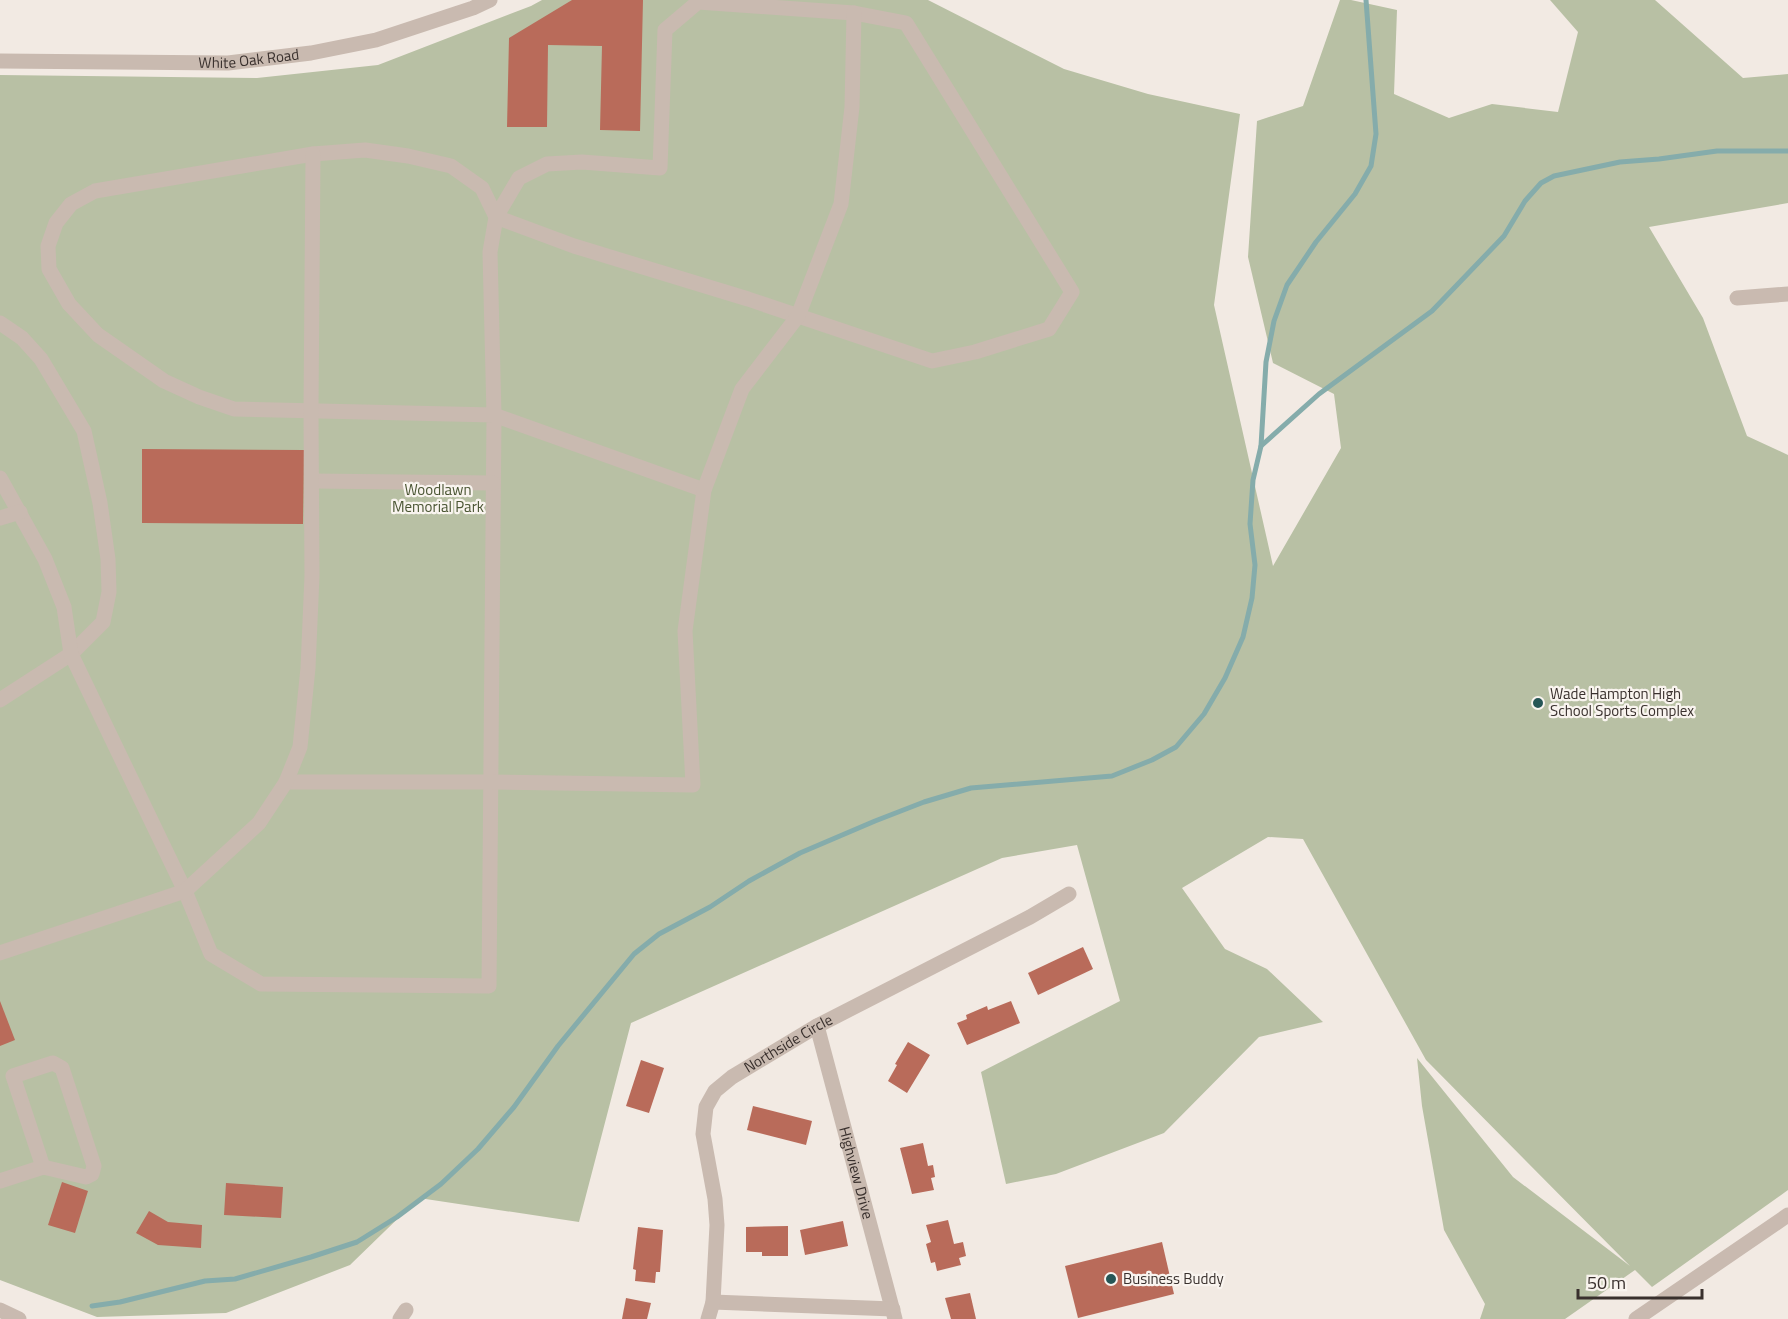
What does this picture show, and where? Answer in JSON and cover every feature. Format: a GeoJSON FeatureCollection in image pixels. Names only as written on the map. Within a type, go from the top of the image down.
{"type":"FeatureCollection","features":[{"type":"Feature","properties":{"kind":"street","name":"White Oak Road"},"geometry":{"type":"LineString","coordinates":[[0,61],[228,63],[311,53],[376,40],[473,8],[490,0]]}},
{"type":"Feature","properties":{"kind":"street"},"geometry":{"type":"LineString","coordinates":[[0,478],[45,559],[64,607],[71,654],[185,891],[211,954],[261,984],[489,986],[494,415],[490,252],[496,217],[519,178],[547,164],[582,162],[660,168],[664,30],[698,2],[854,13],[906,23],[1072,292],[1049,329],[975,352],[932,361],[670,274],[574,246],[496,217],[482,188],[451,166],[408,156],[365,150],[313,154],[95,191],[70,204],[56,223],[48,246],[49,269],[69,304],[98,335],[164,381],[199,397],[234,409],[494,415],[704,490]]}},
{"type":"Feature","properties":{"kind":"street"},"geometry":{"type":"LineString","coordinates":[[286,782],[693,785],[685,631],[704,490],[742,389],[798,316],[841,204],[852,107],[854,13]]}},
{"type":"Feature","properties":{"kind":"street"},"geometry":{"type":"LineString","coordinates":[[0,953],[185,891],[259,823],[286,782],[300,747],[308,668],[312,576],[313,154]]}},
{"type":"Feature","properties":{"kind":"street"},"geometry":{"type":"LineString","coordinates":[[1737,298],[1788,294]]}},
{"type":"Feature","properties":{"kind":"street"},"geometry":{"type":"LineString","coordinates":[[0,323],[22,338],[41,359],[84,431],[100,503],[108,559],[109,592],[103,622],[71,654],[0,700]]}},
{"type":"Feature","properties":{"kind":"street"},"geometry":{"type":"LineString","coordinates":[[312,481],[493,483]]}},
{"type":"Feature","properties":{"kind":"street"},"geometry":{"type":"LineString","coordinates":[[0,518],[20,512]]}},
{"type":"Feature","properties":{"kind":"street","name":"Northside Circle"},"geometry":{"type":"LineString","coordinates":[[708,1319],[713,1302],[717,1225],[715,1199],[703,1134],[706,1107],[714,1091],[817,1026],[1030,917],[1070,894]]}},
{"type":"Feature","properties":{"kind":"street","name":"Highview Drive"},"geometry":{"type":"LineString","coordinates":[[817,1026],[894,1314]]}},
{"type":"Feature","properties":{"kind":"street"},"geometry":{"type":"LineString","coordinates":[[0,1180],[43,1167],[86,1177],[92,1174],[94,1166],[62,1068],[53,1063],[13,1076],[43,1167]]}},
{"type":"Feature","properties":{"kind":"street"},"geometry":{"type":"LineString","coordinates":[[1636,1319],[1788,1215]]}},
{"type":"Feature","properties":{"kind":"street"},"geometry":{"type":"LineString","coordinates":[[713,1302],[894,1314]]}},
{"type":"Feature","properties":{"kind":"street"},"geometry":{"type":"LineString","coordinates":[[0,1310],[19,1319]]}},
{"type":"Feature","properties":{"kind":"green space","name":"Woodlawn Memorial Park"},"geometry":{"type":"Polygon","coordinates":[[[542,0],[928,0],[1064,69],[1148,94],[1240,114],[1214,305],[1273,566],[1341,448],[1334,394],[1273,363],[1248,257],[1257,121],[1303,106],[1340,0],[1351,0],[1397,10],[1394,94],[1449,118],[1492,104],[1558,112],[1578,32],[1550,0],[1655,0],[1743,78],[1788,74],[1788,203],[1649,227],[1703,318],[1747,436],[1788,455],[1788,1190],[1652,1287],[1635,1270],[1565,1319],[1480,1319],[1485,1304],[1444,1230],[1422,1106],[1417,1058],[1513,1177],[1630,1266],[1426,1060],[1303,839],[1268,837],[1182,888],[1225,949],[1267,969],[1323,1022],[1259,1037],[1164,1133],[1056,1174],[1006,1184],[981,1072],[1120,1001],[1077,845],[1002,858],[631,1023],[579,1222],[419,1198],[350,1265],[226,1313],[97,1317],[0,1280],[0,75],[257,78],[378,65],[542,0]]]}},
{"type":"Feature","properties":{"kind":"building"},"geometry":{"type":"Polygon","coordinates":[[[572,0],[643,0],[640,131],[600,130],[602,46],[548,45],[547,127],[507,127],[509,38],[572,0]]]}},
{"type":"Feature","properties":{"kind":"building"},"geometry":{"type":"Polygon","coordinates":[[[142,449],[304,450],[303,524],[142,523],[142,449]]]}},
{"type":"Feature","properties":{"kind":"building"},"geometry":{"type":"Polygon","coordinates":[[[1083,947],[1093,969],[1038,995],[1028,973],[1083,947]]]}},
{"type":"Feature","properties":{"kind":"building"},"geometry":{"type":"Polygon","coordinates":[[[0,1001],[15,1040],[0,1046],[0,1001]]]}},
{"type":"Feature","properties":{"kind":"building"},"geometry":{"type":"Polygon","coordinates":[[[1011,1001],[1020,1023],[967,1045],[957,1023],[967,1019],[966,1015],[987,1006],[988,1010],[1011,1001]]]}},
{"type":"Feature","properties":{"kind":"building"},"geometry":{"type":"Polygon","coordinates":[[[908,1042],[930,1055],[907,1093],[888,1081],[908,1042]]]}},
{"type":"Feature","properties":{"kind":"building"},"geometry":{"type":"Polygon","coordinates":[[[641,1060],[664,1068],[649,1113],[626,1106],[641,1060]]]}},
{"type":"Feature","properties":{"kind":"building"},"geometry":{"type":"Polygon","coordinates":[[[753,1106],[812,1121],[806,1145],[747,1130],[753,1106]]]}},
{"type":"Feature","properties":{"kind":"building"},"geometry":{"type":"Polygon","coordinates":[[[923,1143],[928,1166],[933,1165],[935,1177],[931,1178],[934,1190],[912,1194],[900,1148],[923,1143]]]}},
{"type":"Feature","properties":{"kind":"building"},"geometry":{"type":"Polygon","coordinates":[[[62,1182],[88,1191],[75,1233],[48,1225],[62,1182]]]}},
{"type":"Feature","properties":{"kind":"building"},"geometry":{"type":"Polygon","coordinates":[[[226,1183],[283,1187],[281,1218],[224,1215],[226,1183]]]}},
{"type":"Feature","properties":{"kind":"building"},"geometry":{"type":"Polygon","coordinates":[[[149,1211],[168,1222],[202,1225],[201,1248],[158,1245],[136,1233],[149,1211]]]}},
{"type":"Feature","properties":{"kind":"building"},"geometry":{"type":"Polygon","coordinates":[[[948,1220],[954,1244],[963,1242],[966,1256],[959,1258],[961,1265],[937,1271],[935,1262],[931,1263],[926,1244],[931,1242],[926,1225],[948,1220]]]}},
{"type":"Feature","properties":{"kind":"building"},"geometry":{"type":"Polygon","coordinates":[[[843,1221],[848,1246],[805,1255],[800,1230],[843,1221]]]}},
{"type":"Feature","properties":{"kind":"building"},"geometry":{"type":"Polygon","coordinates":[[[788,1226],[788,1256],[762,1256],[762,1252],[746,1252],[746,1227],[788,1226]]]}},
{"type":"Feature","properties":{"kind":"building"},"geometry":{"type":"Polygon","coordinates":[[[638,1227],[663,1230],[660,1272],[656,1272],[655,1283],[635,1281],[636,1270],[633,1269],[638,1227]]]}},
{"type":"Feature","properties":{"kind":"building"},"geometry":{"type":"Polygon","coordinates":[[[1162,1242],[1174,1294],[1078,1318],[1065,1266],[1162,1242]]]}},
{"type":"Feature","properties":{"kind":"building"},"geometry":{"type":"Polygon","coordinates":[[[970,1293],[976,1319],[951,1319],[945,1298],[970,1293]]]}},
{"type":"Feature","properties":{"kind":"building"},"geometry":{"type":"Polygon","coordinates":[[[626,1298],[651,1303],[647,1319],[622,1319],[626,1298]]]}},
{"type":"Feature","properties":{"kind":"waterway"},"geometry":{"type":"LineString","coordinates":[[92,1306],[120,1302],[205,1281],[235,1279],[311,1257],[357,1242],[397,1217],[441,1184],[478,1149],[514,1107],[558,1046],[634,954],[659,934],[710,907],[749,881],[800,853],[924,802],[971,788],[1112,776],[1152,760],[1176,747],[1204,714],[1225,678],[1243,637],[1252,598],[1255,565],[1250,524],[1253,480],[1261,446],[1266,362],[1274,321],[1287,285],[1316,242],[1355,194],[1371,166],[1376,134],[1366,0]]}},
{"type":"Feature","properties":{"kind":"waterway"},"geometry":{"type":"LineString","coordinates":[[1261,446],[1319,394],[1432,311],[1504,236],[1525,201],[1541,183],[1554,176],[1620,162],[1717,151],[1788,151]]}},
{"type":"Feature","properties":{"kind":"place","name":"Wade Hampton High School Sports Complex"},"geometry":{"type":"Point","coordinates":[1538,703]}},
{"type":"Feature","properties":{"kind":"place","name":"Business Buddy"},"geometry":{"type":"Point","coordinates":[1111,1279]}}]}
